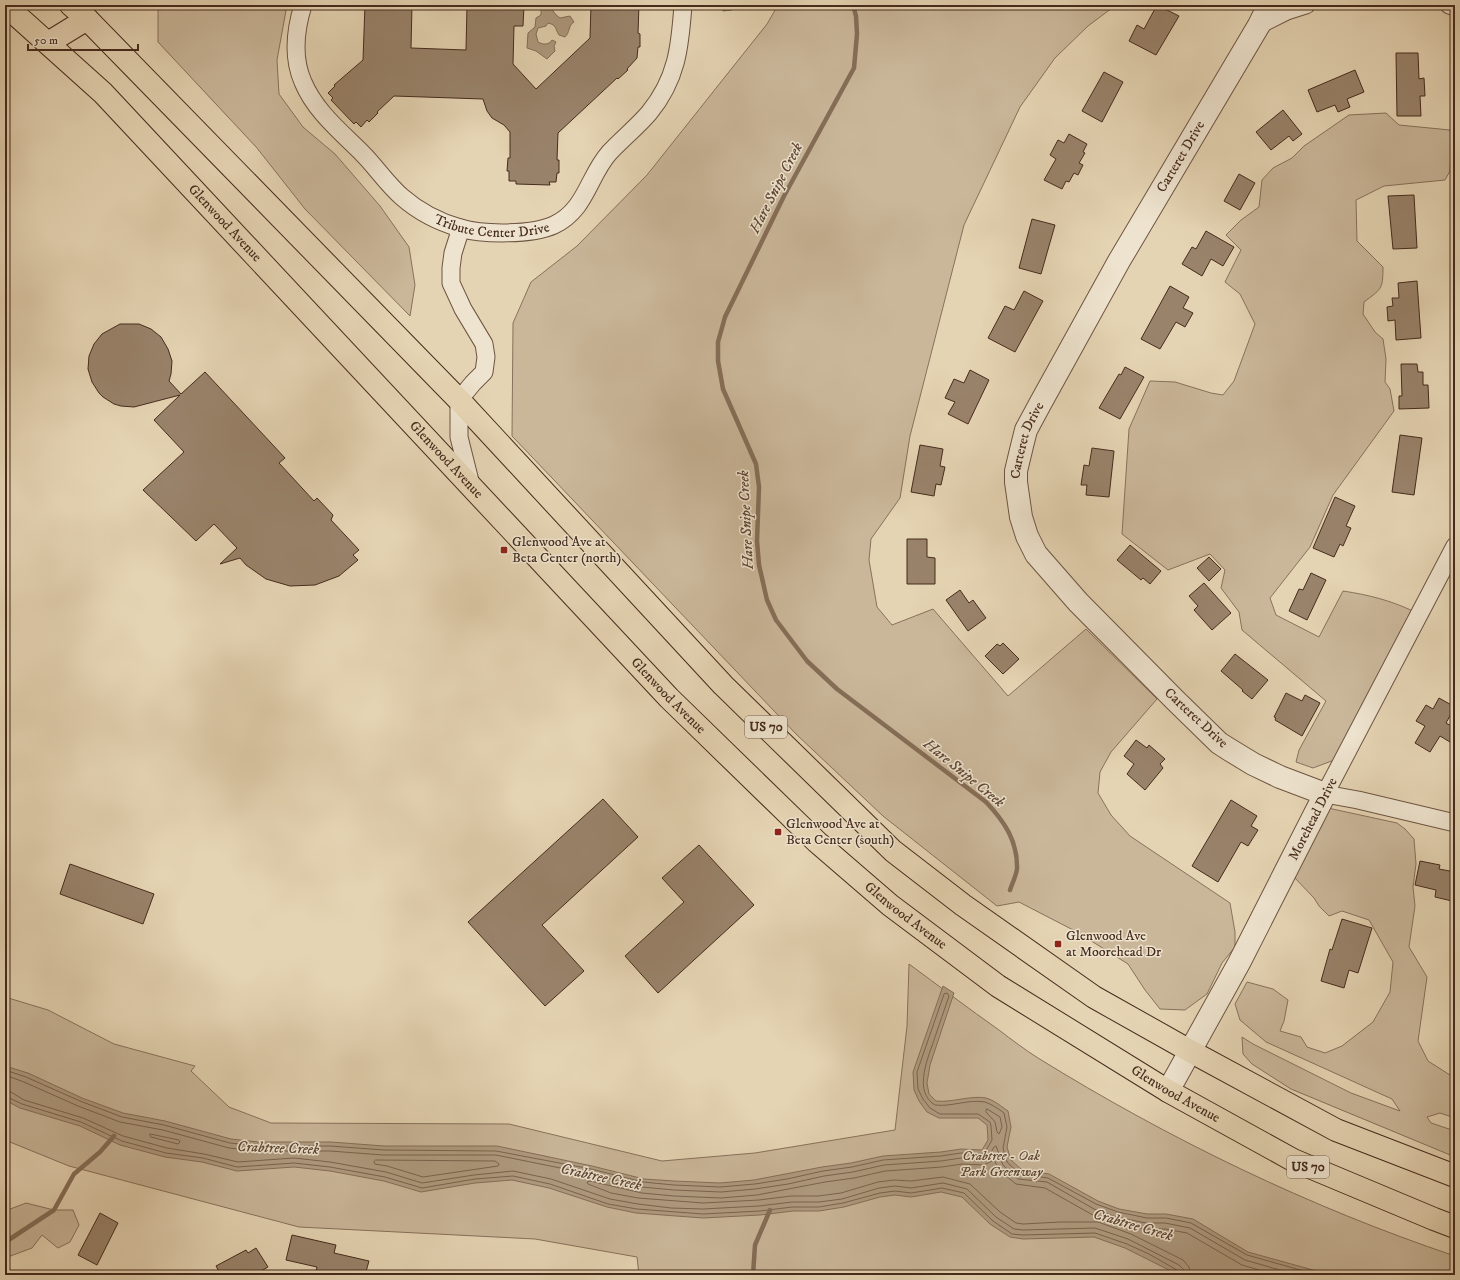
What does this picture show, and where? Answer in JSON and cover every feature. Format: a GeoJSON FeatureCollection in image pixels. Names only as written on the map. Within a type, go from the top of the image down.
{"type":"FeatureCollection","features":[{"type":"Feature","properties":{"kind":"highway","name":"Glenwood Avenue"},"geometry":{"type":"LineString","coordinates":[[5,5],[103,93],[669,698],[822,846],[890,905],[998,986],[1168,1092],[1293,1160],[1434,1219],[1455,1226]]}},
{"type":"Feature","properties":{"kind":"highway"},"geometry":{"type":"LineString","coordinates":[[48,43],[79,12]]}},
{"type":"Feature","properties":{"kind":"highway","name":"US 70"},"geometry":{"type":"LineString","coordinates":[[79,12],[459,400],[723,685],[893,851],[963,905],[1094,997],[1336,1130],[1455,1176]]}},
{"type":"Feature","properties":{"kind":"street","name":"Tribute Center Drive"},"geometry":{"type":"LineString","coordinates":[[302,5],[297,24],[295,44],[297,63],[303,82],[319,108],[370,161],[386,181],[402,197],[424,213],[461,228],[494,232],[541,230],[569,216],[580,204],[600,164],[620,141],[648,114],[661,97],[672,75],[678,57],[683,5]]}},
{"type":"Feature","properties":{"kind":"street","name":"Carteret Drive"},"geometry":{"type":"LineString","coordinates":[[1269,5],[1259,25],[1119,261],[1026,430],[1016,471],[1016,482],[1022,517],[1036,554],[1078,602],[1175,700],[1219,743],[1230,750],[1253,764],[1280,777],[1325,794]]}},
{"type":"Feature","properties":{"kind":"street"},"geometry":{"type":"LineString","coordinates":[[1259,25],[1286,11],[1306,5]]}},
{"type":"Feature","properties":{"kind":"street"},"geometry":{"type":"LineString","coordinates":[[1449,5],[1455,7]]}},
{"type":"Feature","properties":{"kind":"street"},"geometry":{"type":"LineString","coordinates":[[461,228],[453,253],[451,283],[462,309],[484,344],[486,357],[484,372],[459,400],[459,437],[471,485]]}},
{"type":"Feature","properties":{"kind":"street","name":"Morehead Drive"},"geometry":{"type":"LineString","coordinates":[[1168,1092],[1243,956],[1325,794],[1455,546]]}},
{"type":"Feature","properties":{"kind":"street"},"geometry":{"type":"LineString","coordinates":[[1325,794],[1358,800],[1455,823]]}},
{"type":"Feature","properties":{"kind":"green space"},"geometry":{"type":"Polygon","coordinates":[[[158,5],[287,5],[277,60],[279,94],[303,127],[335,154],[380,206],[409,247],[415,285],[410,316],[305,209],[257,148],[158,42],[158,5]]]}},
{"type":"Feature","properties":{"kind":"green space"},"geometry":{"type":"Polygon","coordinates":[[[778,5],[1116,5],[1088,26],[1055,58],[1020,107],[964,225],[910,436],[900,498],[871,539],[869,560],[877,607],[892,625],[933,609],[1008,696],[1086,629],[1157,699],[1111,752],[1100,772],[1098,793],[1111,815],[1130,836],[1230,903],[1235,932],[1235,947],[1222,963],[1207,994],[1185,1010],[1160,1009],[1145,990],[1128,964],[1077,932],[1019,902],[997,906],[883,816],[796,734],[512,436],[513,323],[531,282],[577,246],[647,175],[767,24],[778,5]]]}},
{"type":"Feature","properties":{"kind":"green space"},"geometry":{"type":"Polygon","coordinates":[[[1386,113],[1399,125],[1450,130],[1452,140],[1450,171],[1445,180],[1384,186],[1356,200],[1357,241],[1383,267],[1380,288],[1364,302],[1363,314],[1375,332],[1383,339],[1386,359],[1385,382],[1390,389],[1394,411],[1333,495],[1310,547],[1270,598],[1276,615],[1319,637],[1343,591],[1379,598],[1413,611],[1337,759],[1313,768],[1296,762],[1299,750],[1326,701],[1242,630],[1239,612],[1221,588],[1225,570],[1210,554],[1168,570],[1122,534],[1129,429],[1150,381],[1175,382],[1211,393],[1223,395],[1234,381],[1255,324],[1240,294],[1225,282],[1241,250],[1226,235],[1241,220],[1259,207],[1262,180],[1273,168],[1292,158],[1304,146],[1349,115],[1386,113]]]}},
{"type":"Feature","properties":{"kind":"green space"},"geometry":{"type":"Polygon","coordinates":[[[1328,808],[1397,823],[1414,839],[1416,864],[1413,887],[1415,906],[1409,947],[1427,977],[1418,1041],[1428,1061],[1450,1075],[1455,1075],[1455,1118],[1440,1113],[1427,1117],[1431,1123],[1455,1131],[1455,1157],[1291,1089],[1252,1064],[1243,1054],[1242,1037],[1351,1093],[1400,1111],[1392,1099],[1266,1042],[1240,1020],[1235,1004],[1247,982],[1273,989],[1288,1000],[1284,1021],[1280,1031],[1301,1037],[1307,1047],[1325,1053],[1342,1046],[1373,1022],[1390,992],[1393,962],[1369,920],[1342,911],[1329,916],[1293,876],[1328,808]]]}},
{"type":"Feature","properties":{"kind":"green space","name":"Crabtree - Oak Park Greenway"},"geometry":{"type":"Polygon","coordinates":[[[909,964],[1038,1058],[1088,1088],[1189,1143],[1293,1193],[1401,1237],[1455,1256],[1455,1275],[639,1275],[637,1257],[535,1239],[299,1227],[69,1166],[5,1140],[5,997],[48,1010],[114,1044],[195,1066],[191,1071],[229,1107],[271,1123],[509,1124],[662,1161],[755,1153],[895,1130],[907,1026],[909,964]]]}},
{"type":"Feature","properties":{"kind":"green space"},"geometry":{"type":"Polygon","coordinates":[[[26,1203],[54,1210],[73,1210],[79,1225],[70,1242],[58,1248],[42,1235],[32,1248],[5,1258],[5,1211],[26,1203]]]}},
{"type":"Feature","properties":{"kind":"water"},"geometry":{"type":"Polygon","coordinates":[[[719,5],[737,5],[732,10],[723,11],[719,5]]]}},
{"type":"Feature","properties":{"kind":"water"},"geometry":{"type":"Polygon","coordinates":[[[543,7],[551,8],[560,18],[570,16],[574,22],[572,23],[565,37],[559,35],[554,26],[548,23],[546,26],[538,28],[536,34],[538,42],[548,44],[552,40],[556,42],[554,46],[555,51],[547,59],[536,51],[527,48],[528,33],[535,27],[536,18],[541,15],[543,7]]]}},
{"type":"Feature","properties":{"kind":"water","name":"Crabtree Creek"},"geometry":{"type":"Polygon","coordinates":[[[943,986],[954,993],[930,1065],[927,1083],[929,1094],[936,1101],[948,1101],[974,1097],[986,1098],[1008,1111],[1011,1127],[1007,1147],[1011,1160],[1022,1170],[1049,1174],[1098,1201],[1119,1209],[1147,1214],[1166,1214],[1193,1219],[1248,1252],[1313,1270],[1345,1275],[1179,1275],[1125,1248],[1094,1237],[1023,1239],[1010,1237],[990,1224],[962,1197],[941,1192],[911,1197],[895,1195],[880,1197],[844,1207],[819,1211],[793,1211],[760,1215],[703,1218],[636,1213],[607,1207],[549,1188],[512,1180],[475,1183],[421,1192],[384,1181],[330,1171],[294,1167],[237,1171],[202,1162],[165,1157],[120,1145],[80,1126],[20,1108],[5,1100],[5,1066],[28,1073],[82,1098],[123,1113],[165,1121],[231,1139],[258,1142],[331,1142],[384,1146],[497,1146],[592,1166],[644,1179],[720,1183],[754,1180],[883,1156],[941,1152],[961,1149],[982,1150],[988,1140],[987,1125],[978,1118],[939,1118],[927,1112],[919,1101],[914,1090],[913,1072],[943,986]]]}},
{"type":"Feature","properties":{"kind":"building"},"geometry":{"type":"Polygon","coordinates":[[[365,5],[412,5],[411,48],[466,50],[467,5],[524,5],[523,26],[514,26],[513,64],[536,89],[590,38],[591,5],[639,5],[638,33],[640,34],[640,47],[638,47],[637,58],[627,69],[628,70],[618,79],[617,78],[558,133],[557,160],[559,160],[559,173],[557,173],[556,182],[549,182],[550,185],[516,184],[516,181],[509,181],[509,171],[507,171],[508,158],[510,158],[510,132],[504,125],[492,118],[487,111],[483,99],[394,96],[369,122],[367,120],[361,127],[356,122],[354,124],[331,100],[333,98],[328,93],[335,86],[334,85],[363,60],[365,5]]]}},
{"type":"Feature","properties":{"kind":"building"},"geometry":{"type":"Polygon","coordinates":[[[1157,5],[1179,16],[1156,55],[1129,41],[1137,25],[1144,29],[1157,5]]]}},
{"type":"Feature","properties":{"kind":"building"},"geometry":{"type":"Polygon","coordinates":[[[1396,53],[1418,53],[1419,79],[1424,78],[1425,96],[1420,96],[1421,116],[1397,116],[1396,53]]]}},
{"type":"Feature","properties":{"kind":"building"},"geometry":{"type":"Polygon","coordinates":[[[1355,70],[1364,92],[1347,99],[1350,107],[1338,112],[1335,105],[1317,112],[1308,90],[1355,70]]]}},
{"type":"Feature","properties":{"kind":"building"},"geometry":{"type":"Polygon","coordinates":[[[1104,72],[1123,82],[1102,122],[1082,111],[1104,72]]]}},
{"type":"Feature","properties":{"kind":"building"},"geometry":{"type":"Polygon","coordinates":[[[1283,110],[1302,134],[1293,141],[1289,136],[1271,150],[1256,132],[1283,110]]]}},
{"type":"Feature","properties":{"kind":"building"},"geometry":{"type":"Polygon","coordinates":[[[1069,134],[1087,144],[1083,152],[1085,153],[1079,163],[1083,165],[1078,175],[1074,173],[1069,182],[1066,181],[1062,189],[1044,180],[1056,159],[1050,155],[1058,140],[1064,143],[1069,134]]]}},
{"type":"Feature","properties":{"kind":"building"},"geometry":{"type":"Polygon","coordinates":[[[1239,174],[1255,183],[1240,210],[1224,201],[1239,174]]]}},
{"type":"Feature","properties":{"kind":"building"},"geometry":{"type":"Polygon","coordinates":[[[1414,195],[1417,248],[1393,249],[1388,196],[1414,195]]]}},
{"type":"Feature","properties":{"kind":"building"},"geometry":{"type":"Polygon","coordinates":[[[1032,219],[1055,225],[1041,274],[1019,268],[1032,219]]]}},
{"type":"Feature","properties":{"kind":"building"},"geometry":{"type":"Polygon","coordinates":[[[1206,231],[1234,247],[1223,266],[1211,259],[1202,276],[1182,264],[1192,247],[1196,249],[1206,231]]]}},
{"type":"Feature","properties":{"kind":"building"},"geometry":{"type":"Polygon","coordinates":[[[1417,281],[1421,338],[1396,340],[1395,320],[1388,321],[1387,307],[1393,306],[1392,298],[1399,298],[1398,283],[1417,281]]]}},
{"type":"Feature","properties":{"kind":"building"},"geometry":{"type":"Polygon","coordinates":[[[1170,286],[1189,297],[1183,308],[1193,313],[1185,327],[1176,322],[1160,349],[1141,339],[1170,286]]]}},
{"type":"Feature","properties":{"kind":"building"},"geometry":{"type":"Polygon","coordinates":[[[1024,291],[1043,301],[1015,352],[988,338],[1005,306],[1014,310],[1024,291]]]}},
{"type":"Feature","properties":{"kind":"building"},"geometry":{"type":"Polygon","coordinates":[[[120,324],[139,324],[151,329],[161,337],[168,349],[172,361],[169,381],[181,394],[205,372],[285,458],[279,463],[314,501],[317,498],[333,515],[331,520],[359,550],[353,555],[358,560],[339,576],[315,585],[290,586],[266,579],[246,565],[240,558],[220,564],[237,548],[214,524],[196,541],[143,490],[184,452],[154,420],[180,395],[134,407],[114,404],[99,393],[92,382],[88,369],[89,356],[94,344],[102,334],[120,324]]]}},
{"type":"Feature","properties":{"kind":"building"},"geometry":{"type":"Polygon","coordinates":[[[1401,364],[1417,364],[1418,372],[1423,372],[1423,385],[1428,385],[1429,408],[1399,409],[1399,396],[1402,396],[1401,364]]]}},
{"type":"Feature","properties":{"kind":"building"},"geometry":{"type":"Polygon","coordinates":[[[1125,367],[1144,377],[1120,419],[1099,408],[1119,374],[1121,375],[1125,367]]]}},
{"type":"Feature","properties":{"kind":"building"},"geometry":{"type":"Polygon","coordinates":[[[970,370],[989,380],[968,424],[948,414],[955,402],[945,398],[954,379],[964,383],[970,370]]]}},
{"type":"Feature","properties":{"kind":"building"},"geometry":{"type":"Polygon","coordinates":[[[1400,435],[1422,438],[1414,495],[1392,492],[1400,435]]]}},
{"type":"Feature","properties":{"kind":"building"},"geometry":{"type":"Polygon","coordinates":[[[920,445],[943,449],[940,466],[945,467],[941,485],[936,484],[934,496],[911,492],[920,445]]]}},
{"type":"Feature","properties":{"kind":"building"},"geometry":{"type":"Polygon","coordinates":[[[1092,448],[1114,451],[1109,497],[1086,495],[1087,485],[1081,485],[1084,465],[1089,466],[1092,448]]]}},
{"type":"Feature","properties":{"kind":"building"},"geometry":{"type":"Polygon","coordinates":[[[1335,497],[1355,506],[1346,526],[1351,528],[1343,546],[1340,544],[1334,557],[1313,548],[1335,497]]]}},
{"type":"Feature","properties":{"kind":"building"},"geometry":{"type":"Polygon","coordinates":[[[907,539],[927,539],[927,557],[935,558],[935,584],[907,584],[907,539]]]}},
{"type":"Feature","properties":{"kind":"building"},"geometry":{"type":"Polygon","coordinates":[[[1130,545],[1161,571],[1150,584],[1143,578],[1141,580],[1117,560],[1130,545]]]}},
{"type":"Feature","properties":{"kind":"building"},"geometry":{"type":"Polygon","coordinates":[[[1209,557],[1221,569],[1209,581],[1197,568],[1209,557]]]}},
{"type":"Feature","properties":{"kind":"building"},"geometry":{"type":"Polygon","coordinates":[[[1311,573],[1326,580],[1307,620],[1289,611],[1299,589],[1303,590],[1311,573]]]}},
{"type":"Feature","properties":{"kind":"building"},"geometry":{"type":"Polygon","coordinates":[[[1204,583],[1231,613],[1212,630],[1194,610],[1198,606],[1189,596],[1204,583]]]}},
{"type":"Feature","properties":{"kind":"building"},"geometry":{"type":"Polygon","coordinates":[[[960,590],[969,603],[973,600],[986,618],[968,631],[946,600],[960,590]]]}},
{"type":"Feature","properties":{"kind":"building"},"geometry":{"type":"Polygon","coordinates":[[[1003,643],[1019,659],[1003,674],[985,656],[997,644],[1000,646],[1003,643]]]}},
{"type":"Feature","properties":{"kind":"building"},"geometry":{"type":"Polygon","coordinates":[[[1235,654],[1268,680],[1252,699],[1221,671],[1235,654]]]}},
{"type":"Feature","properties":{"kind":"building"},"geometry":{"type":"Polygon","coordinates":[[[1286,693],[1302,701],[1305,695],[1320,703],[1302,736],[1275,720],[1276,718],[1274,717],[1286,693]]]}},
{"type":"Feature","properties":{"kind":"building"},"geometry":{"type":"Polygon","coordinates":[[[1439,698],[1455,707],[1446,723],[1455,728],[1455,745],[1440,736],[1430,752],[1415,743],[1425,726],[1416,721],[1426,705],[1433,709],[1439,698]]]}},
{"type":"Feature","properties":{"kind":"building"},"geometry":{"type":"Polygon","coordinates":[[[1136,740],[1147,748],[1149,745],[1165,759],[1160,764],[1163,768],[1145,790],[1127,774],[1134,764],[1124,756],[1136,740]]]}},
{"type":"Feature","properties":{"kind":"building"},"geometry":{"type":"Polygon","coordinates":[[[603,799],[638,837],[542,925],[584,971],[545,1006],[468,922],[603,799]]]}},
{"type":"Feature","properties":{"kind":"building"},"geometry":{"type":"Polygon","coordinates":[[[1231,800],[1257,816],[1251,826],[1258,830],[1248,846],[1241,842],[1218,882],[1192,866],[1231,800]]]}},
{"type":"Feature","properties":{"kind":"building"},"geometry":{"type":"Polygon","coordinates":[[[699,845],[754,905],[658,993],[625,956],[684,902],[662,878],[699,845]]]}},
{"type":"Feature","properties":{"kind":"building"},"geometry":{"type":"Polygon","coordinates":[[[1420,861],[1440,865],[1439,869],[1455,872],[1455,888],[1452,901],[1435,897],[1436,890],[1415,885],[1420,861]]]}},
{"type":"Feature","properties":{"kind":"building"},"geometry":{"type":"Polygon","coordinates":[[[70,864],[154,894],[143,924],[60,894],[70,864]]]}},
{"type":"Feature","properties":{"kind":"building"},"geometry":{"type":"Polygon","coordinates":[[[1342,919],[1372,928],[1358,973],[1349,970],[1344,988],[1321,981],[1330,949],[1332,950],[1342,919]]]}},
{"type":"Feature","properties":{"kind":"building"},"geometry":{"type":"Polygon","coordinates":[[[100,1213],[118,1223],[97,1265],[78,1255],[100,1213]]]}},
{"type":"Feature","properties":{"kind":"building"},"geometry":{"type":"Polygon","coordinates":[[[292,1235],[336,1245],[334,1253],[369,1261],[365,1275],[315,1275],[317,1267],[286,1260],[292,1235]]]}},
{"type":"Feature","properties":{"kind":"building"},"geometry":{"type":"Polygon","coordinates":[[[256,1248],[268,1267],[254,1275],[221,1275],[216,1266],[246,1250],[248,1253],[256,1248]]]}},
{"type":"Feature","properties":{"kind":"waterway","name":"Hare Snipe Creek"},"geometry":{"type":"LineString","coordinates":[[853,5],[856,16],[857,34],[854,68],[784,196],[725,317],[718,342],[718,361],[723,389],[756,464],[759,487],[757,541],[759,565],[767,600],[776,620],[807,661],[837,689],[986,802],[993,809],[1009,832],[1015,849],[1017,869],[1010,890]]}},
{"type":"Feature","properties":{"kind":"waterway"},"geometry":{"type":"LineString","coordinates":[[5,1243],[54,1210],[74,1174],[100,1152],[114,1136]]}},
{"type":"Feature","properties":{"kind":"waterway"},"geometry":{"type":"LineString","coordinates":[[753,1275],[755,1245],[770,1210]]}},
{"type":"Feature","properties":{"kind":"place","name":"Glenwood Ave at Beta Center (north)"},"geometry":{"type":"Point","coordinates":[504,550]}},
{"type":"Feature","properties":{"kind":"place","name":"Glenwood Ave at Beta Center (south)"},"geometry":{"type":"Point","coordinates":[778,832]}},
{"type":"Feature","properties":{"kind":"place","name":"Glenwood Ave at Moorehead Dr"},"geometry":{"type":"Point","coordinates":[1058,944]}}]}
